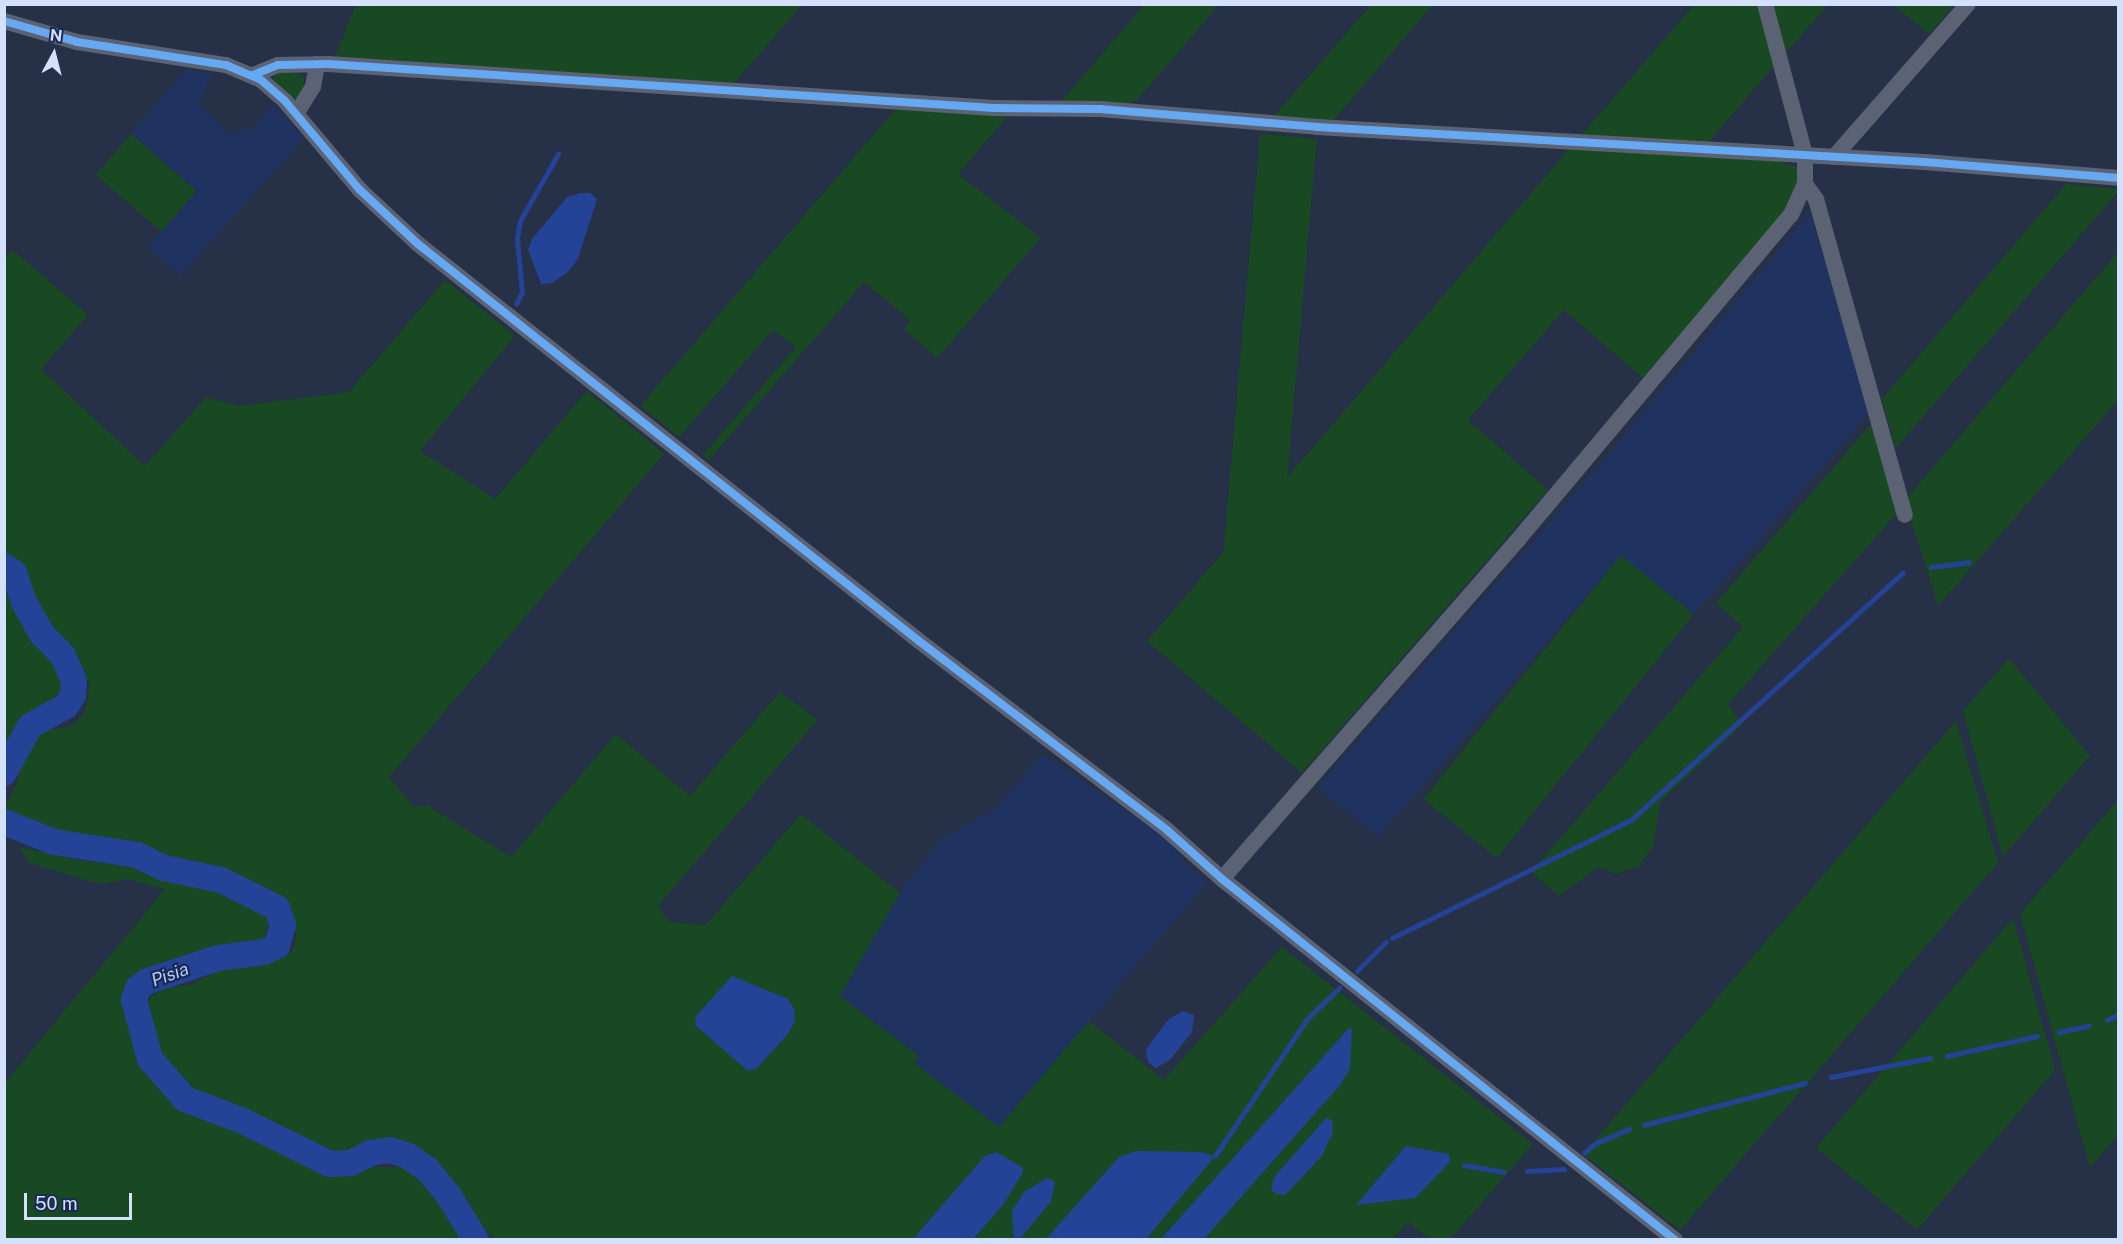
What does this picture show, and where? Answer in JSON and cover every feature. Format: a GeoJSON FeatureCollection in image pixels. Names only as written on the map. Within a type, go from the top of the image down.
{"type":"FeatureCollection","features":[{"type":"Feature","properties":{"kind":"street"},"geometry":{"type":"LineString","coordinates":[[1222,879],[1760,256],[1791,216],[1805,184],[1805,156],[1765,4]]}},
{"type":"Feature","properties":{"kind":"street"},"geometry":{"type":"LineString","coordinates":[[1834,157],[1968,4]]}},
{"type":"Feature","properties":{"kind":"street"},"geometry":{"type":"LineString","coordinates":[[4,21],[54,37],[226,65],[253,75],[296,114],[359,189],[418,244],[927,647],[1168,831],[1222,879],[1675,1239]]}},
{"type":"Feature","properties":{"kind":"street"},"geometry":{"type":"LineString","coordinates":[[296,114],[313,87],[317,64]]}},
{"type":"Feature","properties":{"kind":"street"},"geometry":{"type":"LineString","coordinates":[[253,75],[278,65],[317,64],[994,108],[1100,109],[1317,127],[1834,157],[2118,178]]}},
{"type":"Feature","properties":{"kind":"street"},"geometry":{"type":"LineString","coordinates":[[1805,184],[1816,199],[1905,515]]}},
{"type":"Feature","properties":{"kind":"shaded area"},"geometry":{"type":"Polygon","coordinates":[[[186,69],[212,73],[199,104],[231,135],[255,126],[274,103],[303,138],[181,276],[147,247],[197,191],[131,134],[186,69]]]}},
{"type":"Feature","properties":{"kind":"shaded area"},"geometry":{"type":"Polygon","coordinates":[[[1810,213],[1870,412],[1694,614],[1621,556],[1378,837],[1318,787],[1593,473],[1810,213]]]}},
{"type":"Feature","properties":{"kind":"shaded area"},"geometry":{"type":"Polygon","coordinates":[[[1043,754],[1169,840],[1185,863],[1207,882],[999,1127],[914,1063],[919,1056],[840,996],[903,887],[943,838],[995,809],[1043,754]]]}},
{"type":"Feature","properties":{"kind":"green space"},"geometry":{"type":"Polygon","coordinates":[[[802,4],[734,83],[333,61],[356,5],[802,4]]]}},
{"type":"Feature","properties":{"kind":"green space"},"geometry":{"type":"Polygon","coordinates":[[[1768,4],[1828,5],[1783,56],[1768,4]]]}},
{"type":"Feature","properties":{"kind":"green space"},"geometry":{"type":"Polygon","coordinates":[[[1144,5],[1219,5],[1138,99],[1121,107],[1061,102],[1144,5]]]}},
{"type":"Feature","properties":{"kind":"green space"},"geometry":{"type":"Polygon","coordinates":[[[1371,5],[1433,5],[1332,122],[1273,117],[1371,5]]]}},
{"type":"Feature","properties":{"kind":"green space"},"geometry":{"type":"Polygon","coordinates":[[[1694,5],[1758,5],[1775,65],[1707,144],[1579,138],[1694,5]]]}},
{"type":"Feature","properties":{"kind":"green space"},"geometry":{"type":"Polygon","coordinates":[[[1894,5],[1954,5],[1929,34],[1894,5]]]}},
{"type":"Feature","properties":{"kind":"green space"},"geometry":{"type":"Polygon","coordinates":[[[278,72],[296,72],[304,78],[304,87],[295,101],[273,79],[278,72]]]}},
{"type":"Feature","properties":{"kind":"green space"},"geometry":{"type":"Polygon","coordinates":[[[896,109],[1011,112],[958,174],[1041,238],[937,358],[904,329],[911,321],[864,282],[709,460],[703,455],[796,347],[773,330],[679,437],[640,406],[896,109]]]}},
{"type":"Feature","properties":{"kind":"green space"},"geometry":{"type":"Polygon","coordinates":[[[131,134],[197,191],[161,232],[96,175],[131,134]]]}},
{"type":"Feature","properties":{"kind":"green space"},"geometry":{"type":"Polygon","coordinates":[[[1260,134],[1317,139],[1280,557],[1223,552],[1260,134]]]}},
{"type":"Feature","properties":{"kind":"green space"},"geometry":{"type":"Polygon","coordinates":[[[1569,149],[1772,159],[1798,167],[1798,188],[1788,211],[1644,379],[1564,310],[1468,420],[1548,490],[1302,773],[1147,641],[1569,149]]]}},
{"type":"Feature","properties":{"kind":"green space"},"geometry":{"type":"Polygon","coordinates":[[[2066,184],[2118,189],[2118,192],[1896,448],[1882,399],[2066,184]]]}},
{"type":"Feature","properties":{"kind":"green space"},"geometry":{"type":"Polygon","coordinates":[[[13,250],[88,315],[41,369],[145,466],[206,397],[237,406],[349,392],[445,280],[515,336],[420,451],[495,499],[587,391],[664,454],[389,777],[414,807],[428,806],[511,857],[616,734],[690,796],[780,692],[818,720],[658,906],[669,922],[706,925],[801,814],[900,893],[840,996],[919,1056],[914,1063],[999,1127],[1089,1021],[1164,1080],[1282,947],[1533,1144],[1450,1239],[1430,1239],[1408,1222],[1393,1239],[494,1239],[433,1167],[408,1148],[391,1142],[374,1145],[351,1157],[297,1136],[284,1126],[188,1094],[172,1076],[156,1041],[147,1006],[150,998],[161,988],[191,985],[222,968],[289,953],[294,949],[296,934],[286,918],[287,907],[281,896],[227,875],[94,839],[33,829],[8,818],[5,807],[18,781],[19,768],[37,736],[42,731],[73,726],[85,712],[90,684],[39,614],[23,570],[5,555],[4,259],[13,250]]]}},
{"type":"Feature","properties":{"kind":"green space"},"geometry":{"type":"Polygon","coordinates":[[[2118,252],[2118,400],[1938,606],[1905,500],[2118,252]]]}},
{"type":"Feature","properties":{"kind":"green space"},"geometry":{"type":"Polygon","coordinates":[[[1873,422],[1899,511],[1728,704],[1742,725],[1660,802],[1654,845],[1639,866],[1616,874],[1598,867],[1559,896],[1531,872],[1743,627],[1716,603],[1873,422]]]}},
{"type":"Feature","properties":{"kind":"green space"},"geometry":{"type":"Polygon","coordinates":[[[1621,555],[1694,614],[1496,858],[1423,799],[1621,555]]]}},
{"type":"Feature","properties":{"kind":"green space"},"geometry":{"type":"Polygon","coordinates":[[[4,578],[35,639],[54,657],[62,677],[62,690],[22,725],[5,758],[4,578]]]}},
{"type":"Feature","properties":{"kind":"green space"},"geometry":{"type":"Polygon","coordinates":[[[2009,658],[2090,756],[2003,857],[1963,711],[2009,658]]]}},
{"type":"Feature","properties":{"kind":"green space"},"geometry":{"type":"Polygon","coordinates":[[[1956,721],[1998,863],[1680,1230],[1583,1154],[1956,721]]]}},
{"type":"Feature","properties":{"kind":"green space"},"geometry":{"type":"Polygon","coordinates":[[[2118,800],[2118,1135],[2090,1168],[2020,914],[2118,800]]]}},
{"type":"Feature","properties":{"kind":"green space"},"geometry":{"type":"Polygon","coordinates":[[[19,847],[83,861],[135,865],[259,905],[271,917],[264,938],[244,950],[225,949],[139,977],[125,992],[124,1015],[159,1085],[191,1111],[298,1161],[341,1175],[370,1167],[401,1167],[419,1174],[440,1198],[463,1239],[5,1239],[5,1083],[165,889],[128,879],[101,884],[29,863],[19,847]]]}},
{"type":"Feature","properties":{"kind":"green space"},"geometry":{"type":"Polygon","coordinates":[[[2013,918],[2055,1070],[1917,1230],[1816,1148],[2013,918]]]}},
{"type":"Feature","properties":{"kind":"water"},"geometry":{"type":"Polygon","coordinates":[[[590,193],[597,199],[578,259],[568,272],[552,283],[541,284],[528,250],[532,239],[567,197],[590,193]]]}},
{"type":"Feature","properties":{"kind":"water"},"geometry":{"type":"Polygon","coordinates":[[[732,976],[788,999],[794,1009],[795,1021],[788,1034],[757,1068],[748,1071],[695,1025],[696,1016],[732,976]]]}},
{"type":"Feature","properties":{"kind":"water"},"geometry":{"type":"Polygon","coordinates":[[[1183,1011],[1194,1015],[1192,1032],[1171,1059],[1156,1068],[1148,1062],[1146,1049],[1169,1019],[1183,1011]]]}},
{"type":"Feature","properties":{"kind":"water"},"geometry":{"type":"Polygon","coordinates":[[[1349,1028],[1352,1029],[1350,1068],[1341,1084],[1204,1239],[1161,1239],[1349,1028]]]}},
{"type":"Feature","properties":{"kind":"water"},"geometry":{"type":"Polygon","coordinates":[[[1326,1118],[1332,1120],[1333,1132],[1322,1156],[1285,1195],[1276,1194],[1271,1189],[1275,1176],[1326,1118]]]}},
{"type":"Feature","properties":{"kind":"water"},"geometry":{"type":"Polygon","coordinates":[[[1406,1146],[1449,1154],[1450,1162],[1415,1198],[1356,1205],[1406,1146]]]}},
{"type":"Feature","properties":{"kind":"water"},"geometry":{"type":"Polygon","coordinates":[[[1136,1151],[1200,1152],[1215,1156],[1146,1239],[1046,1239],[1119,1157],[1136,1151]]]}},
{"type":"Feature","properties":{"kind":"water"},"geometry":{"type":"Polygon","coordinates":[[[996,1152],[1023,1168],[1022,1174],[1003,1205],[973,1239],[913,1239],[985,1156],[996,1152]]]}},
{"type":"Feature","properties":{"kind":"water"},"geometry":{"type":"Polygon","coordinates":[[[1047,1178],[1055,1182],[1051,1201],[1020,1239],[1014,1239],[1012,1211],[1024,1192],[1047,1178]]]}},
{"type":"Feature","properties":{"kind":"waterway"},"geometry":{"type":"LineString","coordinates":[[516,304],[522,292],[517,239],[520,221],[558,154]]}},
{"type":"Feature","properties":{"kind":"waterway"},"geometry":{"type":"LineString","coordinates":[[1931,567],[1969,562]]}},
{"type":"Feature","properties":{"kind":"waterway","name":"Pisia"},"geometry":{"type":"LineString","coordinates":[[4,566],[14,573],[24,602],[42,634],[63,656],[74,681],[73,695],[66,706],[30,726],[4,773]]}},
{"type":"Feature","properties":{"kind":"waterway"},"geometry":{"type":"LineString","coordinates":[[1392,938],[1631,820],[1902,573]]}},
{"type":"Feature","properties":{"kind":"waterway","name":"Pisia"},"geometry":{"type":"LineString","coordinates":[[4,822],[54,842],[137,855],[164,868],[221,880],[277,908],[283,925],[277,946],[264,952],[218,958],[148,981],[138,988],[134,1000],[150,1059],[185,1099],[243,1121],[330,1164],[351,1163],[371,1153],[390,1150],[408,1156],[428,1170],[449,1196],[476,1240]]}},
{"type":"Feature","properties":{"kind":"waterway"},"geometry":{"type":"LineString","coordinates":[[1357,971],[1386,942]]}},
{"type":"Feature","properties":{"kind":"waterway"},"geometry":{"type":"LineString","coordinates":[[1215,1156],[1307,1019],[1339,988]]}},
{"type":"Feature","properties":{"kind":"waterway"},"geometry":{"type":"LineString","coordinates":[[2107,1020],[2118,1015]]}},
{"type":"Feature","properties":{"kind":"waterway"},"geometry":{"type":"LineString","coordinates":[[2059,1032],[2088,1026]]}},
{"type":"Feature","properties":{"kind":"waterway"},"geometry":{"type":"LineString","coordinates":[[1947,1056],[2037,1036]]}},
{"type":"Feature","properties":{"kind":"waterway"},"geometry":{"type":"LineString","coordinates":[[1831,1077],[1930,1058]]}},
{"type":"Feature","properties":{"kind":"waterway"},"geometry":{"type":"LineString","coordinates":[[1644,1125],[1805,1083]]}},
{"type":"Feature","properties":{"kind":"waterway"},"geometry":{"type":"LineString","coordinates":[[1584,1153],[1596,1143],[1629,1129]]}},
{"type":"Feature","properties":{"kind":"waterway"},"geometry":{"type":"LineString","coordinates":[[1464,1165],[1503,1172]]}},
{"type":"Feature","properties":{"kind":"waterway"},"geometry":{"type":"LineString","coordinates":[[1527,1171],[1564,1169]]}},
{"type":"Feature","properties":{"kind":"cycle path"},"geometry":{"type":"LineString","coordinates":[[4,21],[77,42],[226,65],[261,80],[285,101],[359,189],[418,244],[919,641],[1168,831],[1222,879],[1675,1240]]}},
{"type":"Feature","properties":{"kind":"cycle path"},"geometry":{"type":"LineString","coordinates":[[253,75],[278,65],[328,64],[994,108],[1100,109],[1317,127],[1925,162],[2118,178]]}}]}
